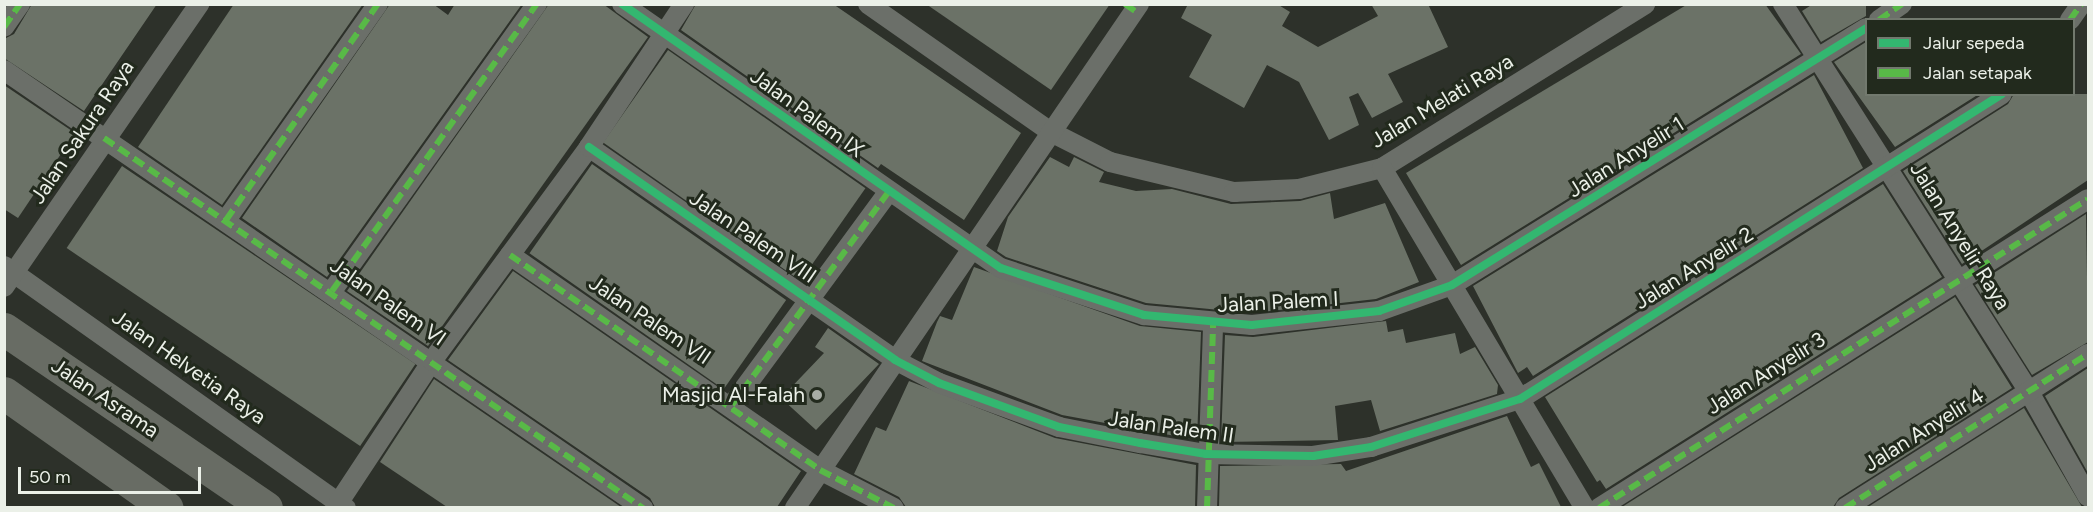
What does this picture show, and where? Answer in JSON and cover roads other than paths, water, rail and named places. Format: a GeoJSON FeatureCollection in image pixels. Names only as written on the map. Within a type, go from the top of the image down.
{"type":"FeatureCollection","features":[{"type":"Feature","properties":{"kind":"highway","name":"Jalan Asrama"},"geometry":{"type":"LineString","coordinates":[[4,329],[266,507]]}},
{"type":"Feature","properties":{"kind":"highway"},"geometry":{"type":"LineString","coordinates":[[4,393],[167,507]]}},
{"type":"Feature","properties":{"kind":"street"},"geometry":{"type":"LineString","coordinates":[[4,27],[20,4]]}},
{"type":"Feature","properties":{"kind":"street","name":"Jalan Sakura Raya"},"geometry":{"type":"LineString","coordinates":[[8,275],[199,4]]}},
{"type":"Feature","properties":{"kind":"street"},"geometry":{"type":"LineString","coordinates":[[226,220],[378,4]]}},
{"type":"Feature","properties":{"kind":"street"},"geometry":{"type":"LineString","coordinates":[[332,291],[537,4]]}},
{"type":"Feature","properties":{"kind":"street","name":"Jalan Palem IX"},"geometry":{"type":"LineString","coordinates":[[622,4],[888,193],[971,249]]}},
{"type":"Feature","properties":{"kind":"street"},"geometry":{"type":"LineString","coordinates":[[343,505],[432,361],[589,147],[684,4]]}},
{"type":"Feature","properties":{"kind":"street","name":"Jalan Melati Raya"},"geometry":{"type":"LineString","coordinates":[[868,4],[1051,132],[1110,162],[1234,192],[1299,189],[1382,168],[1644,4]]}},
{"type":"Feature","properties":{"kind":"street","name":"Jalan Anyelir Raya"},"geometry":{"type":"LineString","coordinates":[[1783,4],[2029,392],[2088,497]]}},
{"type":"Feature","properties":{"kind":"street"},"geometry":{"type":"LineString","coordinates":[[1882,18],[1902,4]]}},
{"type":"Feature","properties":{"kind":"street"},"geometry":{"type":"LineString","coordinates":[[2071,18],[2081,4]]}},
{"type":"Feature","properties":{"kind":"street"},"geometry":{"type":"LineString","coordinates":[[795,507],[1051,132],[1133,7]]}},
{"type":"Feature","properties":{"kind":"street","name":"Jalan Anyelir 1"},"geometry":{"type":"LineString","coordinates":[[1452,285],[1820,59],[1865,29]]}},
{"type":"Feature","properties":{"kind":"street","name":"Jalan Palem VI"},"geometry":{"type":"LineString","coordinates":[[4,70],[332,291],[643,507]]}},
{"type":"Feature","properties":{"kind":"street","name":"Jalan Anyelir 2"},"geometry":{"type":"LineString","coordinates":[[1520,399],[1999,96]]}},
{"type":"Feature","properties":{"kind":"street","name":"Jalan Palem VIII"},"geometry":{"type":"LineString","coordinates":[[589,147],[812,299],[895,360]]}},
{"type":"Feature","properties":{"kind":"street"},"geometry":{"type":"LineString","coordinates":[[1382,168],[1585,507]]}},
{"type":"Feature","properties":{"kind":"street"},"geometry":{"type":"LineString","coordinates":[[732,405],[888,193]]}},
{"type":"Feature","properties":{"kind":"street","name":"Jalan Anyelir 3"},"geometry":{"type":"LineString","coordinates":[[1599,507],[2088,199]]}},
{"type":"Feature","properties":{"kind":"street","name":"Jalan Palem I"},"geometry":{"type":"LineString","coordinates":[[971,249],[1001,268],[1060,291],[1144,315],[1213,324],[1339,318],[1408,303],[1452,285]]}},
{"type":"Feature","properties":{"kind":"street","name":"Jalan Palem VII"},"geometry":{"type":"LineString","coordinates":[[510,255],[732,405],[820,470],[894,507]]}},
{"type":"Feature","properties":{"kind":"street","name":"Jalan Helvetia Raya"},"geometry":{"type":"LineString","coordinates":[[8,275],[343,505]]}},
{"type":"Feature","properties":{"kind":"street"},"geometry":{"type":"LineString","coordinates":[[1208,507],[1206,454],[1213,324]]}},
{"type":"Feature","properties":{"kind":"street","name":"Jalan Anyelir 4"},"geometry":{"type":"LineString","coordinates":[[1845,507],[2088,354]]}},
{"type":"Feature","properties":{"kind":"street","name":"Jalan Palem II"},"geometry":{"type":"LineString","coordinates":[[895,360],[939,383],[1059,427],[1206,454],[1313,456],[1371,447],[1520,399]]}},
{"type":"Feature","properties":{"kind":"place","name":"Masjid Al-Falah"},"geometry":{"type":"Point","coordinates":[817,395]}}]}
